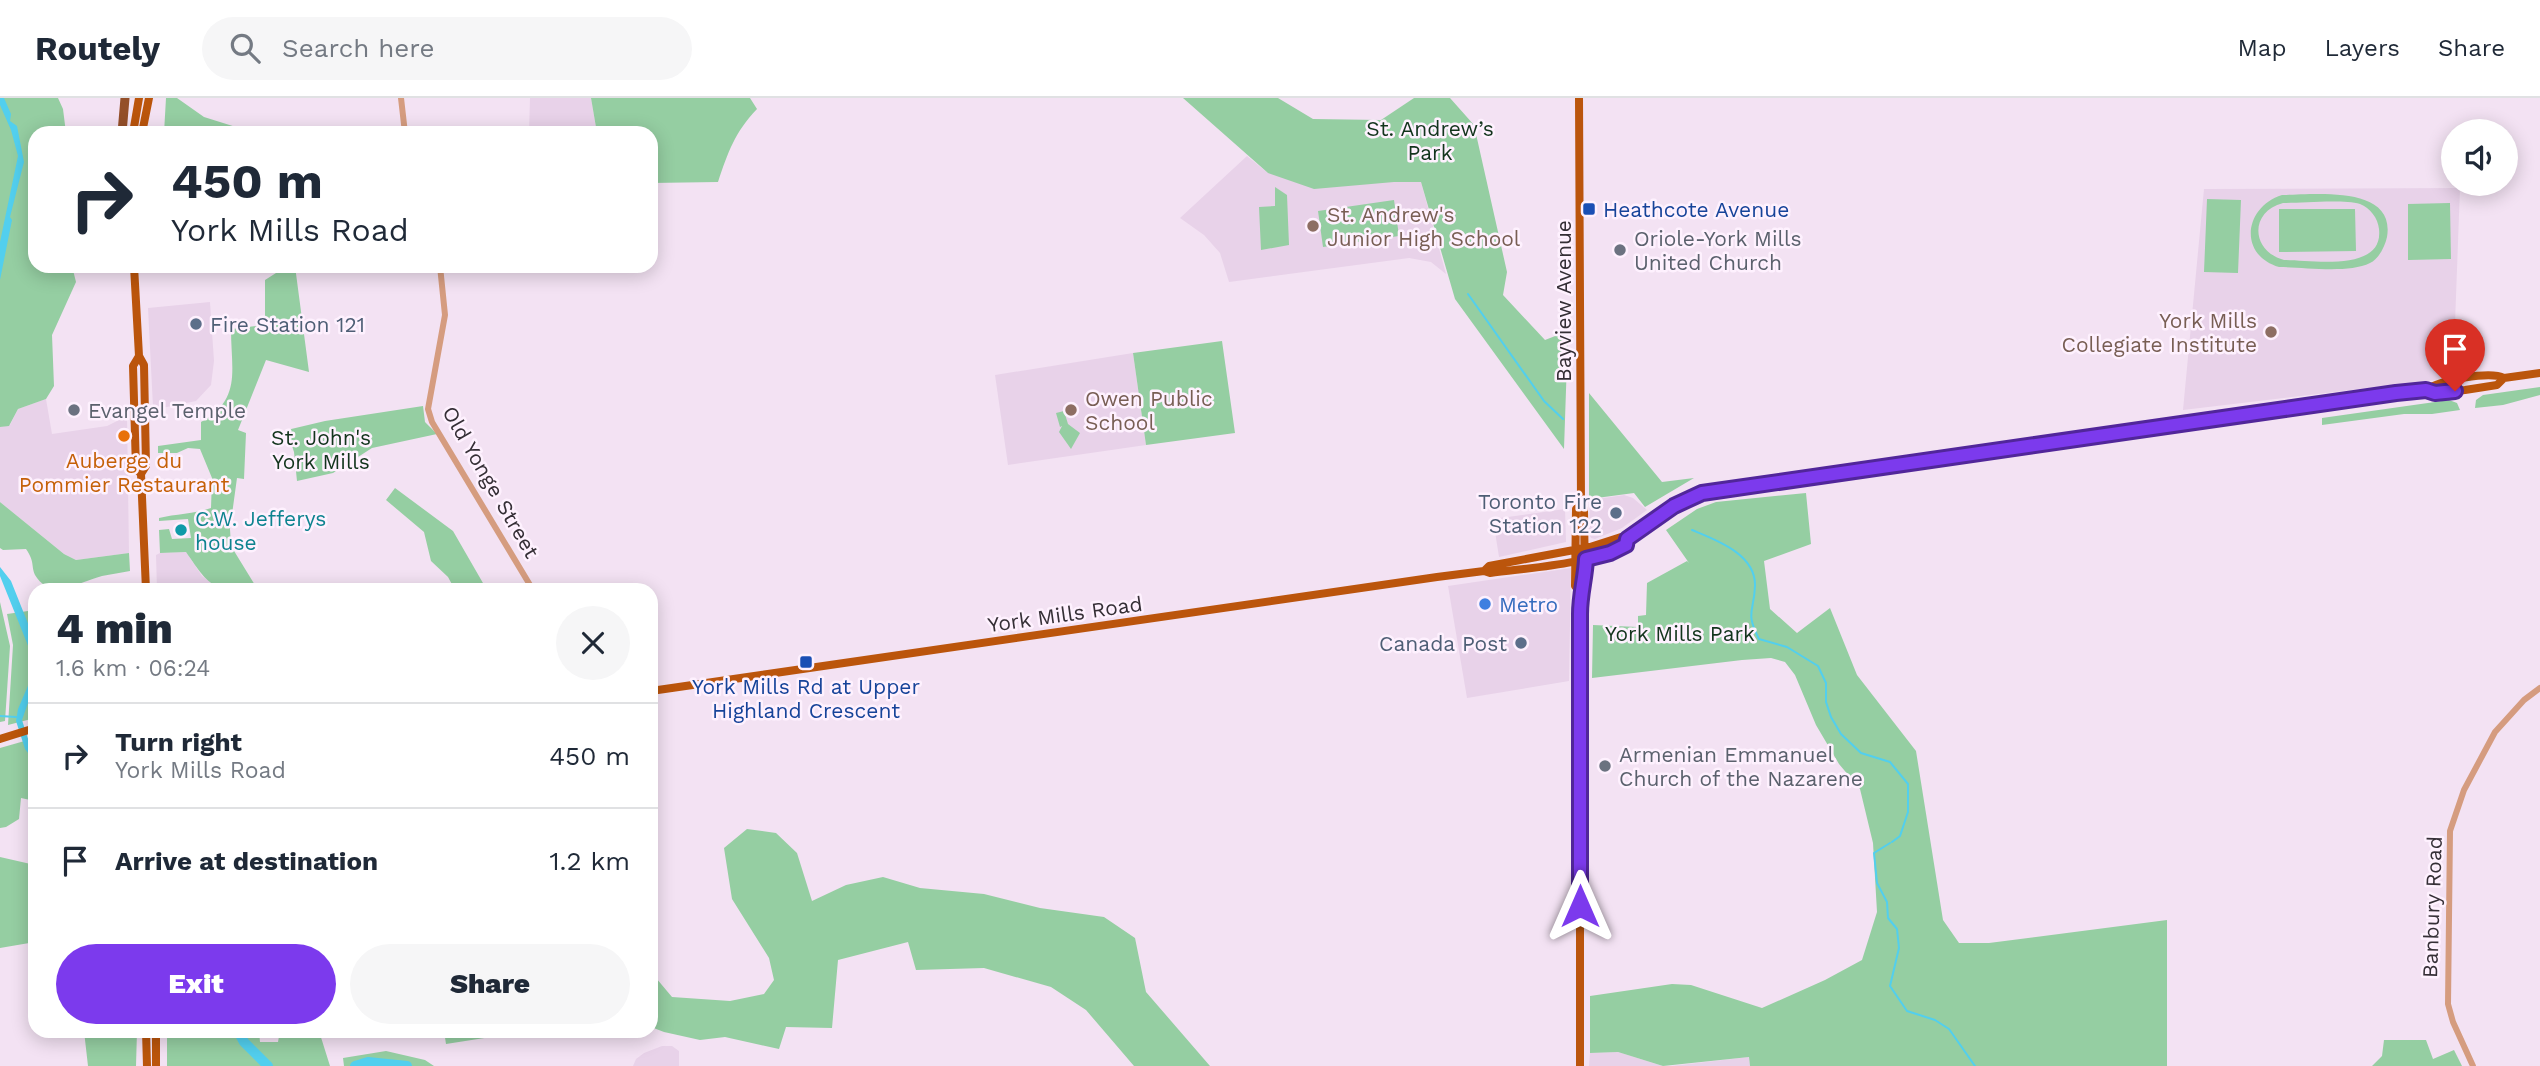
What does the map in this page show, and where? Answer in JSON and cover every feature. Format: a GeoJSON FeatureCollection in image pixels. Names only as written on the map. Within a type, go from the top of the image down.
{"type":"FeatureCollection","features":[{"type":"Feature","properties":{"kind":"highway"},"geometry":{"type":"LineString","coordinates":[[123,126],[125,98]]}},
{"type":"Feature","properties":{"kind":"main road"},"geometry":{"type":"LineString","coordinates":[[134,126],[139,98]]}},
{"type":"Feature","properties":{"kind":"main road"},"geometry":{"type":"LineString","coordinates":[[143,126],[149,98]]}},
{"type":"Feature","properties":{"kind":"main road","name":"Bayview Avenue"},"geometry":{"type":"LineString","coordinates":[[1579,98],[1581,504],[1584,509],[1586,559],[1585,586],[1580,592],[1580,1066]]}},
{"type":"Feature","properties":{"kind":"main road"},"geometry":{"type":"LineString","coordinates":[[134,273],[139,356],[144,365],[146,418],[146,466],[141,474],[145,583]]}},
{"type":"Feature","properties":{"kind":"main road","name":"York Mills Road"},"geometry":{"type":"LineString","coordinates":[[658,690],[1485,571],[1490,573],[1575,561],[1626,545],[1627,539],[1674,506],[1702,493],[1811,475],[2426,390],[2434,384],[2497,374],[2504,379],[2540,373]]}},
{"type":"Feature","properties":{"kind":"main road","name":"Bayview Avenue"},"geometry":{"type":"LineString","coordinates":[[1580,592],[1575,586],[1575,550],[1576,509],[1581,504]]}},
{"type":"Feature","properties":{"kind":"main road","name":"York Mills Road"},"geometry":{"type":"LineString","coordinates":[[1485,571],[1489,566],[1585,548],[1621,537],[1627,539]]}},
{"type":"Feature","properties":{"kind":"main road"},"geometry":{"type":"LineString","coordinates":[[0,739],[28,730]]}},
{"type":"Feature","properties":{"kind":"main road"},"geometry":{"type":"LineString","coordinates":[[146,1038],[147,1066]]}},
{"type":"Feature","properties":{"kind":"main road"},"geometry":{"type":"LineString","coordinates":[[156,1038],[156,1066]]}},
{"type":"Feature","properties":{"kind":"street"},"geometry":{"type":"LineString","coordinates":[[401,98],[404,126]]}},
{"type":"Feature","properties":{"kind":"street","name":"Old Yonge Street"},"geometry":{"type":"LineString","coordinates":[[441,273],[445,315],[428,409],[432,422],[529,583]]}},
{"type":"Feature","properties":{"kind":"street","name":"Banbury Road"},"geometry":{"type":"LineString","coordinates":[[2473,1066],[2448,1004],[2450,831],[2464,790],[2495,732],[2524,700],[2540,688]]}},
{"type":"Feature","properties":{"kind":"shaded area"},"geometry":{"type":"Polygon","coordinates":[[[530,98],[591,98],[596,126],[529,126],[530,98]]]}},
{"type":"Feature","properties":{"kind":"shaded area","name":"St. Andrew's Junior High School"},"geometry":{"type":"Polygon","coordinates":[[[1247,156],[1268,173],[1421,182],[1446,274],[1431,262],[1409,258],[1229,282],[1220,253],[1204,235],[1180,218],[1247,156]]]}},
{"type":"Feature","properties":{"kind":"shaded area","name":"York Mills Collegiate Institute"},"geometry":{"type":"Polygon","coordinates":[[[2441,188],[2441,196],[2460,196],[2453,378],[2183,410],[2204,189],[2441,188]]]}},
{"type":"Feature","properties":{"kind":"shaded area"},"geometry":{"type":"Polygon","coordinates":[[[210,302],[214,361],[211,385],[196,401],[157,409],[153,407],[148,308],[210,302]]]}},
{"type":"Feature","properties":{"kind":"shaded area","name":"Owen Public School"},"geometry":{"type":"Polygon","coordinates":[[[1133,353],[1146,445],[1008,465],[995,375],[1133,353]]]}},
{"type":"Feature","properties":{"kind":"shaded area"},"geometry":{"type":"Polygon","coordinates":[[[46,399],[52,434],[107,426],[127,416],[129,553],[76,560],[64,554],[0,502],[0,427],[10,425],[18,409],[46,399]]]}},
{"type":"Feature","properties":{"kind":"shaded area"},"geometry":{"type":"Polygon","coordinates":[[[1624,495],[1633,498],[1647,510],[1622,528],[1595,539],[1591,538],[1590,500],[1624,495]]]}},
{"type":"Feature","properties":{"kind":"shaded area"},"geometry":{"type":"Polygon","coordinates":[[[1565,509],[1566,542],[1499,557],[1493,519],[1565,509]]]}},
{"type":"Feature","properties":{"kind":"shaded area"},"geometry":{"type":"Polygon","coordinates":[[[186,552],[202,576],[212,583],[157,583],[156,555],[186,552]]]}},
{"type":"Feature","properties":{"kind":"shaded area"},"geometry":{"type":"Polygon","coordinates":[[[1571,568],[1569,681],[1467,698],[1448,586],[1571,568]]]}},
{"type":"Feature","properties":{"kind":"shaded area"},"geometry":{"type":"Polygon","coordinates":[[[662,1046],[672,1046],[679,1051],[679,1066],[633,1066],[636,1059],[644,1053],[662,1046]]]}},
{"type":"Feature","properties":{"kind":"shaded area"},"geometry":{"type":"Polygon","coordinates":[[[1618,1052],[1663,1066],[1589,1066],[1590,1053],[1618,1052]]]}},
{"type":"Feature","properties":{"kind":"shaded area"},"geometry":{"type":"Polygon","coordinates":[[[1749,1057],[1750,1066],[1671,1066],[1749,1057]]]}},
{"type":"Feature","properties":{"kind":"green space"},"geometry":{"type":"Polygon","coordinates":[[[0,98],[58,98],[63,109],[65,126],[28,126],[28,273],[74,273],[76,282],[52,335],[54,386],[46,399],[18,409],[9,426],[0,427],[0,98]]]}},
{"type":"Feature","properties":{"kind":"green space"},"geometry":{"type":"Polygon","coordinates":[[[166,98],[177,98],[204,117],[233,126],[164,126],[166,98]]]}},
{"type":"Feature","properties":{"kind":"green space"},"geometry":{"type":"Polygon","coordinates":[[[591,98],[750,98],[757,109],[733,143],[718,182],[658,183],[658,126],[596,126],[591,98]]]}},
{"type":"Feature","properties":{"kind":"green space","name":"St. Andrew’s Park"},"geometry":{"type":"Polygon","coordinates":[[[1183,98],[1278,98],[1313,119],[1381,120],[1414,98],[1450,98],[1474,125],[1507,272],[1503,295],[1545,340],[1568,331],[1564,449],[1455,299],[1421,182],[1314,189],[1268,173],[1183,98]]]}},
{"type":"Feature","properties":{"kind":"green space"},"geometry":{"type":"Polygon","coordinates":[[[1275,187],[1287,195],[1289,245],[1261,250],[1259,207],[1275,206],[1275,187]]]}},
{"type":"Feature","properties":{"kind":"green space"},"geometry":{"type":"Polygon","coordinates":[[[2312,194],[2366,200],[2379,208],[2386,220],[2385,244],[2376,259],[2361,266],[2338,269],[2279,267],[2266,261],[2252,242],[2254,220],[2269,201],[2282,195],[2312,194]],[[2333,201],[2283,203],[2264,214],[2258,232],[2265,249],[2284,260],[2344,261],[2370,252],[2377,243],[2377,221],[2370,211],[2360,204],[2333,201]]]}},
{"type":"Feature","properties":{"kind":"green space"},"geometry":{"type":"Polygon","coordinates":[[[2207,199],[2241,200],[2238,273],[2204,272],[2207,199]]]}},
{"type":"Feature","properties":{"kind":"green space"},"geometry":{"type":"Polygon","coordinates":[[[1394,200],[1399,236],[1323,247],[1318,211],[1394,200]]]}},
{"type":"Feature","properties":{"kind":"green space"},"geometry":{"type":"Polygon","coordinates":[[[2450,203],[2451,259],[2408,260],[2408,204],[2450,203]]]}},
{"type":"Feature","properties":{"kind":"green space"},"geometry":{"type":"Polygon","coordinates":[[[2279,209],[2355,209],[2356,251],[2279,252],[2279,209]]]}},
{"type":"Feature","properties":{"kind":"green space"},"geometry":{"type":"Polygon","coordinates":[[[276,273],[296,273],[309,372],[266,360],[238,430],[246,433],[244,479],[237,478],[230,529],[231,546],[254,583],[212,583],[186,552],[160,553],[159,530],[169,529],[172,539],[191,538],[188,519],[159,521],[159,518],[211,508],[212,478],[200,449],[188,448],[177,453],[158,453],[158,446],[201,440],[201,422],[223,404],[229,394],[232,371],[231,329],[265,325],[265,280],[276,273]]]}},
{"type":"Feature","properties":{"kind":"green space"},"geometry":{"type":"Polygon","coordinates":[[[1222,341],[1235,433],[1146,445],[1133,353],[1222,341]]]}},
{"type":"Feature","properties":{"kind":"green space"},"geometry":{"type":"Polygon","coordinates":[[[2540,387],[2540,395],[2503,405],[2475,408],[2476,400],[2483,395],[2540,387]]]}},
{"type":"Feature","properties":{"kind":"green space"},"geometry":{"type":"Polygon","coordinates":[[[1589,393],[1662,482],[1694,478],[1645,507],[1634,493],[1589,499],[1589,393]]]}},
{"type":"Feature","properties":{"kind":"green space"},"geometry":{"type":"Polygon","coordinates":[[[2449,400],[2457,403],[2460,410],[2322,425],[2322,418],[2449,400]]]}},
{"type":"Feature","properties":{"kind":"green space","name":"St. John's York Mills"},"geometry":{"type":"Polygon","coordinates":[[[423,406],[425,422],[437,434],[372,448],[333,473],[297,481],[294,452],[287,430],[325,421],[423,406]]]}},
{"type":"Feature","properties":{"kind":"green space"},"geometry":{"type":"Polygon","coordinates":[[[1064,411],[1068,424],[1080,433],[1071,449],[1059,432],[1062,426],[1060,427],[1056,413],[1064,411]]]}},
{"type":"Feature","properties":{"kind":"green space"},"geometry":{"type":"Polygon","coordinates":[[[395,488],[453,531],[483,583],[451,583],[431,561],[424,532],[386,500],[395,488]]]}},
{"type":"Feature","properties":{"kind":"green space","name":"York Mills Park"},"geometry":{"type":"Polygon","coordinates":[[[1806,493],[1811,544],[1764,561],[1770,609],[1797,633],[1830,608],[1857,675],[1916,751],[1943,920],[1959,943],[1989,943],[2167,920],[2167,1066],[1750,1066],[1749,1057],[1663,1066],[1618,1052],[1590,1053],[1590,996],[1672,984],[1691,985],[1762,1008],[1862,960],[1877,912],[1873,843],[1860,789],[1839,764],[1816,725],[1795,675],[1785,662],[1771,658],[1742,660],[1592,678],[1593,625],[1638,627],[1638,616],[1646,615],[1647,583],[1687,561],[1689,563],[1666,530],[1697,509],[1716,502],[1806,493]]]}},
{"type":"Feature","properties":{"kind":"green space"},"geometry":{"type":"Polygon","coordinates":[[[0,502],[64,554],[76,560],[129,553],[130,571],[80,583],[41,583],[35,575],[31,557],[26,549],[0,548],[0,502]]]}},
{"type":"Feature","properties":{"kind":"green space"},"geometry":{"type":"Polygon","coordinates":[[[0,602],[10,646],[5,721],[0,722],[0,602]]]}},
{"type":"Feature","properties":{"kind":"green space"},"geometry":{"type":"Polygon","coordinates":[[[28,611],[28,720],[8,725],[13,645],[7,614],[28,611]]]}},
{"type":"Feature","properties":{"kind":"green space"},"geometry":{"type":"Polygon","coordinates":[[[28,740],[28,800],[21,798],[19,819],[0,828],[0,748],[28,740]]]}},
{"type":"Feature","properties":{"kind":"green space"},"geometry":{"type":"Polygon","coordinates":[[[747,829],[776,833],[797,853],[812,901],[846,885],[883,877],[920,888],[984,894],[1040,908],[1104,917],[1135,938],[1146,992],[1210,1066],[1134,1066],[1086,1010],[1051,987],[984,968],[916,970],[908,942],[838,960],[832,1028],[786,1027],[779,1049],[725,1037],[700,1040],[658,1030],[658,980],[672,997],[730,1001],[764,994],[774,980],[769,958],[732,899],[724,848],[747,829]]]}},
{"type":"Feature","properties":{"kind":"green space"},"geometry":{"type":"Polygon","coordinates":[[[0,857],[28,863],[28,943],[0,948],[0,857]]]}},
{"type":"Feature","properties":{"kind":"green space"},"geometry":{"type":"Polygon","coordinates":[[[85,1038],[137,1038],[136,1066],[88,1066],[85,1038]]]}},
{"type":"Feature","properties":{"kind":"green space"},"geometry":{"type":"Polygon","coordinates":[[[167,1038],[260,1038],[260,1042],[278,1042],[279,1038],[321,1038],[330,1066],[167,1066],[167,1038]]]}},
{"type":"Feature","properties":{"kind":"green space"},"geometry":{"type":"Polygon","coordinates":[[[445,1038],[484,1038],[446,1044],[445,1038]]]}},
{"type":"Feature","properties":{"kind":"green space"},"geometry":{"type":"Polygon","coordinates":[[[2384,1040],[2426,1040],[2433,1059],[2454,1050],[2462,1066],[2372,1066],[2382,1056],[2384,1040]]]}},
{"type":"Feature","properties":{"kind":"green space"},"geometry":{"type":"Polygon","coordinates":[[[386,1051],[425,1060],[434,1066],[344,1066],[343,1058],[386,1051]]]}},
{"type":"Feature","properties":{"kind":"water"},"geometry":{"type":"Polygon","coordinates":[[[0,98],[4,98],[11,114],[10,121],[17,126],[24,162],[10,217],[12,220],[0,280],[0,242],[18,156],[0,98]]]}},
{"type":"Feature","properties":{"kind":"water"},"geometry":{"type":"Polygon","coordinates":[[[0,567],[11,581],[28,624],[28,646],[0,576],[0,567]]]}},
{"type":"Feature","properties":{"kind":"water"},"geometry":{"type":"Polygon","coordinates":[[[28,686],[28,703],[22,720],[28,739],[28,753],[16,721],[28,686]]]}},
{"type":"Feature","properties":{"kind":"waterway"},"geometry":{"type":"LineString","coordinates":[[1468,294],[1544,401],[1563,419]]}},
{"type":"Feature","properties":{"kind":"waterway"},"geometry":{"type":"LineString","coordinates":[[1692,530],[1733,550],[1749,565],[1755,586],[1751,617],[1759,639],[1787,647],[1818,666],[1826,683],[1826,702],[1831,717],[1841,734],[1861,753],[1890,762],[1908,784],[1908,812],[1900,836],[1892,842]]}},
{"type":"Feature","properties":{"kind":"waterway"},"geometry":{"type":"LineString","coordinates":[[0,716],[16,717]]}},
{"type":"Feature","properties":{"kind":"waterway"},"geometry":{"type":"LineString","coordinates":[[1890,843],[1874,853],[1877,883],[1887,902],[1888,918],[1897,929],[1899,948],[1890,986],[1907,1011],[1935,1020],[1949,1029],[1975,1066]]}},
{"type":"Feature","properties":{"kind":"waterway"},"geometry":{"type":"LineString","coordinates":[[242,1038],[268,1066]]}},
{"type":"Feature","properties":{"kind":"waterway"},"geometry":{"type":"LineString","coordinates":[[355,1066],[368,1062],[407,1066]]}},
{"type":"Feature","properties":{"kind":"place","name":"Heathcote Avenue"},"geometry":{"type":"Point","coordinates":[1589,209]}},
{"type":"Feature","properties":{"kind":"place","name":"St. Andrew's Junior High School"},"geometry":{"type":"Point","coordinates":[1313,226]}},
{"type":"Feature","properties":{"kind":"place","name":"Oriole-York Mills United Church"},"geometry":{"type":"Point","coordinates":[1620,250]}},
{"type":"Feature","properties":{"kind":"place","name":"Fire Station 121"},"geometry":{"type":"Point","coordinates":[196,324]}},
{"type":"Feature","properties":{"kind":"place","name":"York Mills Collegiate Institute"},"geometry":{"type":"Point","coordinates":[2271,332]}},
{"type":"Feature","properties":{"kind":"place","name":"Evangel Temple"},"geometry":{"type":"Point","coordinates":[74,410]}},
{"type":"Feature","properties":{"kind":"place","name":"Owen Public School"},"geometry":{"type":"Point","coordinates":[1071,410]}},
{"type":"Feature","properties":{"kind":"place","name":"Auberge du Pommier Restaurant"},"geometry":{"type":"Point","coordinates":[124,436]}},
{"type":"Feature","properties":{"kind":"place","name":"Toronto Fire Station 122"},"geometry":{"type":"Point","coordinates":[1616,513]}},
{"type":"Feature","properties":{"kind":"place","name":"C.W. Jefferys house"},"geometry":{"type":"Point","coordinates":[181,530]}},
{"type":"Feature","properties":{"kind":"place","name":"Metro"},"geometry":{"type":"Point","coordinates":[1485,604]}},
{"type":"Feature","properties":{"kind":"place","name":"Canada Post"},"geometry":{"type":"Point","coordinates":[1521,643]}},
{"type":"Feature","properties":{"kind":"place","name":"York Mills Rd at Upper Highland Crescent"},"geometry":{"type":"Point","coordinates":[806,662]}},
{"type":"Feature","properties":{"kind":"place","name":"Armenian Emmanuel Church of the Nazarene"},"geometry":{"type":"Point","coordinates":[1605,766]}},
{"type":"Feature","properties":{"kind":"route"},"geometry":{"type":"LineString","coordinates":[[1580,906],[1580,592],[1585,586],[1586,559],[1610,553],[1626,545],[1627,539],[1674,506],[1702,493],[1811,475],[2396,393],[2455,391]]}}]}
